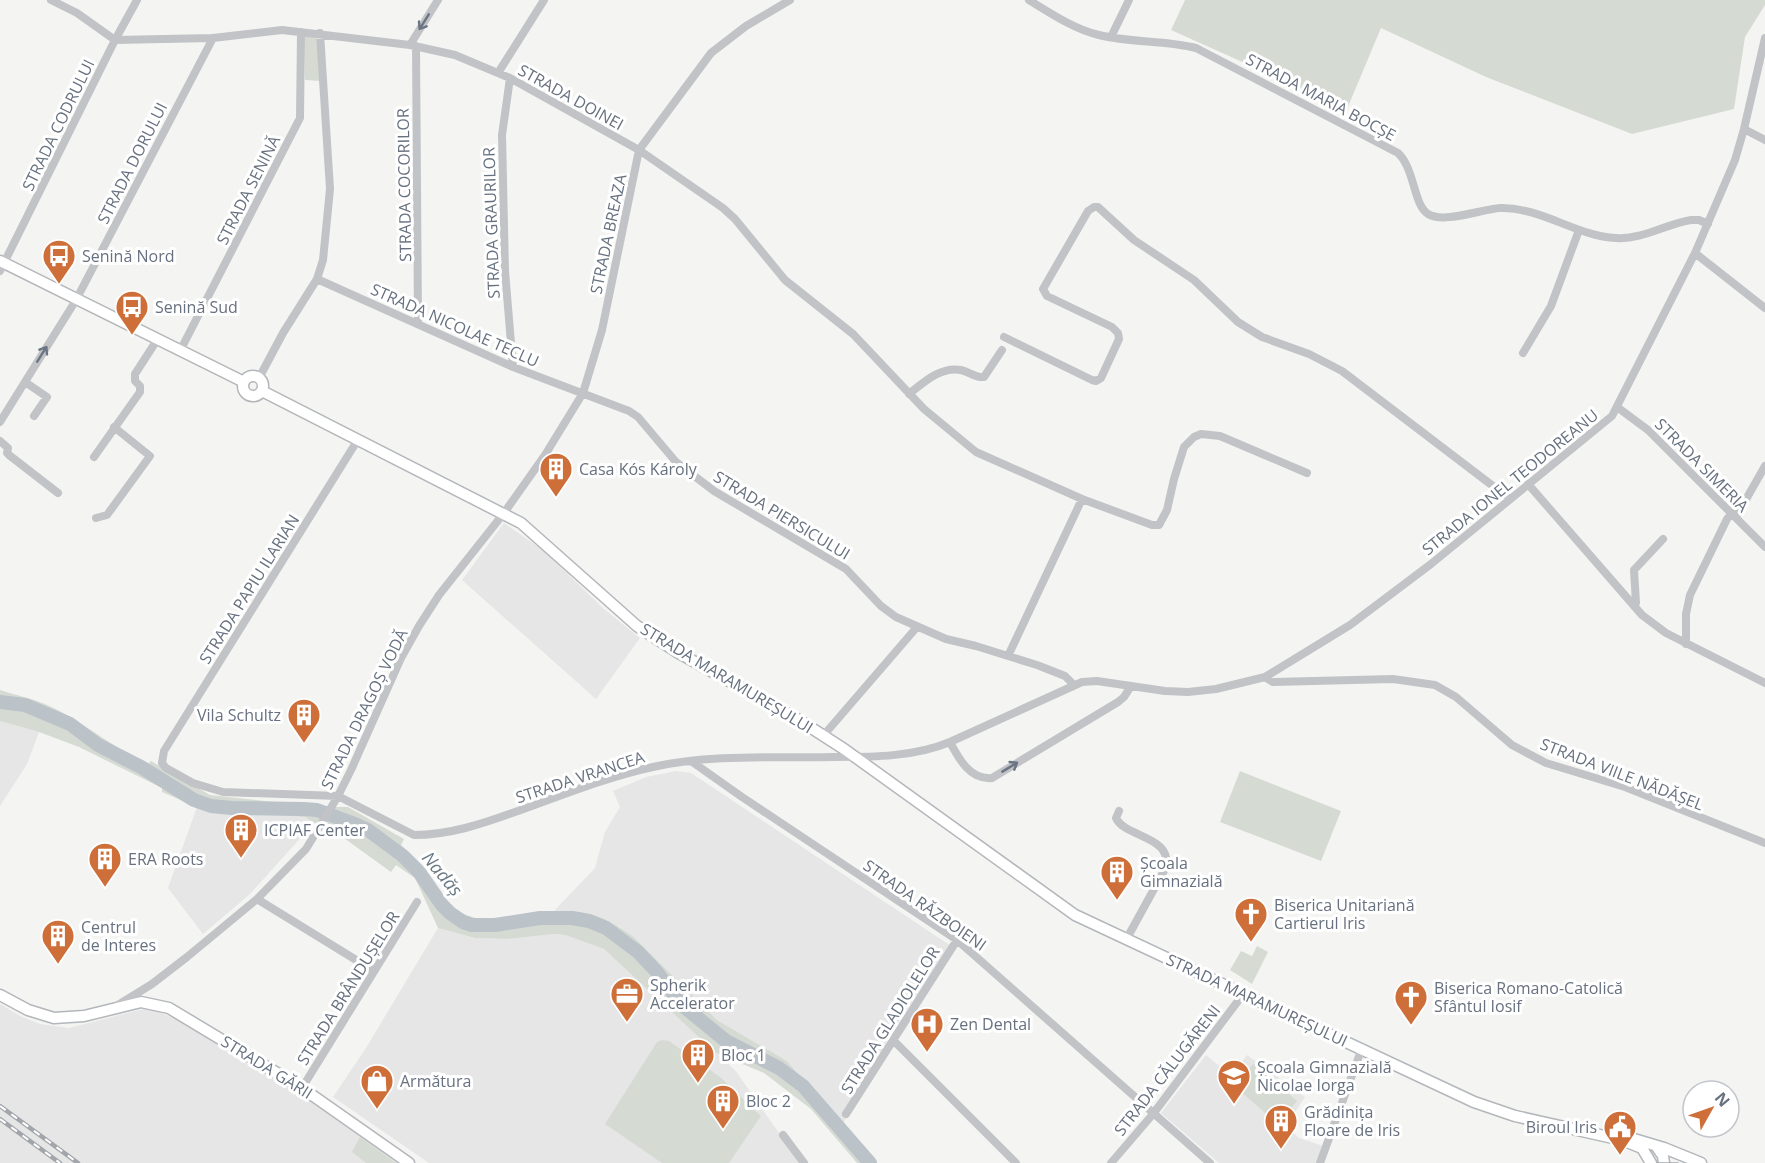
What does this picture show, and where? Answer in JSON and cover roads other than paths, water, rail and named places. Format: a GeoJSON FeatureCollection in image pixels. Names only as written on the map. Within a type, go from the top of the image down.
{"type":"FeatureCollection","features":[{"type":"Feature","properties":{"kind":"main road","name":"STRADA MARAMUREȘULUI"},"geometry":{"type":"LineString","coordinates":[[2,266],[244,382],[244,389],[248,394],[257,395],[262,391],[357,441],[504,513],[537,535],[637,626],[823,736],[843,753],[860,760],[1075,915],[1489,1108],[1622,1140],[1643,1149],[1651,1163]]}},
{"type":"Feature","properties":{"kind":"main road"},"geometry":{"type":"LineString","coordinates":[[244,382],[252,376],[259,378],[263,385],[262,391]]}},
{"type":"Feature","properties":{"kind":"main road","name":"STRADA GĂRII"},"geometry":{"type":"LineString","coordinates":[[0,995],[28,1010],[54,1018],[84,1016],[141,1002],[169,1008],[302,1088],[409,1163]]}},
{"type":"Feature","properties":{"kind":"main road"},"geometry":{"type":"LineString","coordinates":[[1622,1140],[1634,1139],[1701,1163]]}},
{"type":"Feature","properties":{"kind":"main road"},"geometry":{"type":"LineString","coordinates":[[1656,1146],[1663,1156],[1664,1163]]}},
{"type":"Feature","properties":{"kind":"street"},"geometry":{"type":"LineString","coordinates":[[51,0],[77,14],[115,40]]}},
{"type":"Feature","properties":{"kind":"street","name":"STRADA CODRULUI"},"geometry":{"type":"LineString","coordinates":[[2,266],[137,0]]}},
{"type":"Feature","properties":{"kind":"street"},"geometry":{"type":"LineString","coordinates":[[413,45],[438,0]]}},
{"type":"Feature","properties":{"kind":"street"},"geometry":{"type":"LineString","coordinates":[[498,73],[544,0]]}},
{"type":"Feature","properties":{"kind":"street","name":"STRADA BREAZA"},"geometry":{"type":"LineString","coordinates":[[504,513],[545,455],[583,393],[602,330],[639,150],[711,53],[746,26],[790,0]]}},
{"type":"Feature","properties":{"kind":"street"},"geometry":{"type":"LineString","coordinates":[[1111,37],[1129,0]]}},
{"type":"Feature","properties":{"kind":"street","name":"STRADA MARIA BOCȘE"},"geometry":{"type":"LineString","coordinates":[[1034,2],[1083,29],[1111,37],[1196,48],[1398,153],[1407,161],[1422,207],[1430,215],[1445,218],[1490,209],[1510,209],[1532,212],[1598,236],[1617,238],[1636,237],[1691,220],[1700,220],[1708,224]]}},
{"type":"Feature","properties":{"kind":"street","name":"STRADA DOINEI"},"geometry":{"type":"LineString","coordinates":[[115,40],[213,38],[258,32],[320,33],[413,45],[454,55],[510,78],[639,150],[729,213],[785,280],[853,334],[924,409],[976,452],[1082,499],[1152,525],[1159,525],[1167,510],[1184,447],[1194,437],[1208,434],[1220,436],[1307,473]]}},
{"type":"Feature","properties":{"kind":"street","name":"STRADA SENINĂ"},"geometry":{"type":"LineString","coordinates":[[180,351],[300,118],[301,32]]}},
{"type":"Feature","properties":{"kind":"street"},"geometry":{"type":"LineString","coordinates":[[259,378],[289,323],[317,279],[323,260],[330,189],[320,33]]}},
{"type":"Feature","properties":{"kind":"street","name":"STRADA DORULUI"},"geometry":{"type":"LineString","coordinates":[[0,422],[76,300],[213,38]]}},
{"type":"Feature","properties":{"kind":"street","name":"STRADA IONEL TEODOREANU"},"geometry":{"type":"LineString","coordinates":[[1265,677],[1350,625],[1612,416],[1695,254],[1736,160],[1765,38]]}},
{"type":"Feature","properties":{"kind":"street","name":"STRADA COCORILOR"},"geometry":{"type":"LineString","coordinates":[[413,45],[418,324]]}},
{"type":"Feature","properties":{"kind":"street","name":"STRADA GRAURILOR"},"geometry":{"type":"LineString","coordinates":[[510,78],[502,135],[505,271],[513,367]]}},
{"type":"Feature","properties":{"kind":"street"},"geometry":{"type":"LineString","coordinates":[[1744,129],[1765,140]]}},
{"type":"Feature","properties":{"kind":"street"},"geometry":{"type":"LineString","coordinates":[[1004,337],[1092,380],[1096,381],[1101,378],[1119,339],[1119,333],[1112,327],[1047,296],[1043,289],[1088,211],[1098,207],[1134,240],[1194,280],[1238,322],[1262,337],[1309,354],[1342,371],[1510,499]]}},
{"type":"Feature","properties":{"kind":"street"},"geometry":{"type":"LineString","coordinates":[[1523,353],[1551,306],[1579,230]]}},
{"type":"Feature","properties":{"kind":"street"},"geometry":{"type":"LineString","coordinates":[[1695,254],[1765,308]]}},
{"type":"Feature","properties":{"kind":"street","name":"STRADA NICOLAE TECLU"},"geometry":{"type":"LineString","coordinates":[[317,279],[513,367],[583,393]]}},
{"type":"Feature","properties":{"kind":"street"},"geometry":{"type":"LineString","coordinates":[[94,457],[140,392],[140,386],[135,381],[135,374],[157,340]]}},
{"type":"Feature","properties":{"kind":"street"},"geometry":{"type":"LineString","coordinates":[[909,394],[929,378],[946,371],[958,369],[977,377],[984,377],[1002,350]]}},
{"type":"Feature","properties":{"kind":"street"},"geometry":{"type":"LineString","coordinates":[[25,382],[46,397],[34,416]]}},
{"type":"Feature","properties":{"kind":"street","name":"STRADA PIERSICULUI"},"geometry":{"type":"LineString","coordinates":[[583,393],[629,411],[638,417],[676,462],[714,491],[838,564],[896,618],[946,639],[1008,656],[1065,676],[1074,685]]}},
{"type":"Feature","properties":{"kind":"street","name":"STRADA SIMERIA"},"geometry":{"type":"LineString","coordinates":[[1617,407],[1648,430],[1765,547]]}},
{"type":"Feature","properties":{"kind":"street"},"geometry":{"type":"LineString","coordinates":[[96,518],[107,515],[150,456],[114,427]]}},
{"type":"Feature","properties":{"kind":"street"},"geometry":{"type":"LineString","coordinates":[[0,441],[8,448],[9,455],[58,493]]}},
{"type":"Feature","properties":{"kind":"street","name":"STRADA PAPIU ILARIAN"},"geometry":{"type":"LineString","coordinates":[[164,751],[357,441]]}},
{"type":"Feature","properties":{"kind":"street"},"geometry":{"type":"LineString","coordinates":[[1686,644],[1686,614],[1690,595],[1727,519],[1734,515],[1765,466]]}},
{"type":"Feature","properties":{"kind":"street"},"geometry":{"type":"LineString","coordinates":[[1528,484],[1653,624],[1686,644],[1765,683]]}},
{"type":"Feature","properties":{"kind":"street"},"geometry":{"type":"LineString","coordinates":[[1008,656],[1082,499]]}},
{"type":"Feature","properties":{"kind":"street","name":"STRADA DRAGOȘ VODĂ"},"geometry":{"type":"LineString","coordinates":[[114,1008],[152,984],[257,899],[305,850],[336,799],[401,658],[419,626],[439,595],[504,513]]}},
{"type":"Feature","properties":{"kind":"street"},"geometry":{"type":"LineString","coordinates":[[1634,605],[1636,603],[1634,570],[1663,539]]}},
{"type":"Feature","properties":{"kind":"street"},"geometry":{"type":"LineString","coordinates":[[823,736],[917,627]]}},
{"type":"Feature","properties":{"kind":"street","name":"STRADA VIILE NĂDĂȘEL"},"geometry":{"type":"LineString","coordinates":[[1131,686],[1188,692],[1216,689],[1265,677],[1273,682],[1393,679],[1435,685],[1456,697],[1512,745],[1546,763],[1625,787],[1765,843]]}},
{"type":"Feature","properties":{"kind":"street"},"geometry":{"type":"LineString","coordinates":[[860,760],[918,753],[950,742],[1074,685],[1090,680],[1131,686],[1118,702],[992,777],[982,777],[967,768],[957,756],[950,742]]}},
{"type":"Feature","properties":{"kind":"street","name":"STRADA VRANCEA"},"geometry":{"type":"LineString","coordinates":[[164,751],[162,763],[166,768],[193,783],[214,790],[235,793],[336,799],[414,835],[427,835],[477,826],[618,776],[653,767],[692,761],[843,753]]}},
{"type":"Feature","properties":{"kind":"street","name":"STRADA RĂZBOIENI"},"geometry":{"type":"LineString","coordinates":[[692,761],[742,797],[957,940],[1210,1163]]}},
{"type":"Feature","properties":{"kind":"street"},"geometry":{"type":"LineString","coordinates":[[1119,811],[1116,818],[1119,824],[1151,840],[1162,850],[1166,860],[1164,869],[1126,940]]}},
{"type":"Feature","properties":{"kind":"street"},"geometry":{"type":"LineString","coordinates":[[257,899],[374,971]]}},
{"type":"Feature","properties":{"kind":"street","name":"STRADA BRÂNDUȘELOR"},"geometry":{"type":"LineString","coordinates":[[302,1088],[417,902]]}},
{"type":"Feature","properties":{"kind":"street","name":"STRADA GLADIOLELOR"},"geometry":{"type":"LineString","coordinates":[[846,1114],[957,940]]}},
{"type":"Feature","properties":{"kind":"street","name":"STRADA CĂLUGĂRENI"},"geometry":{"type":"LineString","coordinates":[[1111,1163],[1153,1114],[1244,993]]}},
{"type":"Feature","properties":{"kind":"street"},"geometry":{"type":"LineString","coordinates":[[893,1040],[1016,1163]]}},
{"type":"Feature","properties":{"kind":"street"},"geometry":{"type":"LineString","coordinates":[[1320,1163],[1362,1048]]}},
{"type":"Feature","properties":{"kind":"street"},"geometry":{"type":"LineString","coordinates":[[783,1135],[804,1163]]}},
{"type":"Feature","properties":{"kind":"waterway","name":"Nadăș"},"geometry":{"type":"LineString","coordinates":[[0,702],[25,705],[70,724],[98,745],[141,767],[194,800],[211,806],[317,810],[368,830],[403,856],[419,872],[442,905],[463,922],[472,925],[495,925],[540,918],[572,918],[589,921],[606,928],[638,952],[682,1005],[726,1041],[779,1068],[803,1086],[870,1163]]}},
{"type":"Feature","properties":{"kind":"tram line"},"geometry":{"type":"LineString","coordinates":[[1658,1163],[1678,1163]]}},
{"type":"Feature","properties":{"kind":"railway"},"geometry":{"type":"LineString","coordinates":[[0,1106],[78,1163]]}},
{"type":"Feature","properties":{"kind":"railway"},"geometry":{"type":"LineString","coordinates":[[0,1119],[60,1163]]}},
{"type":"Feature","properties":{"kind":"place","name":"Senină Nord"},"geometry":{"type":"Point","coordinates":[59,285]}},
{"type":"Feature","properties":{"kind":"place","name":"Senină Sud"},"geometry":{"type":"Point","coordinates":[132,336]}},
{"type":"Feature","properties":{"kind":"place","name":"Casa Kós Károly"},"geometry":{"type":"Point","coordinates":[556,498]}},
{"type":"Feature","properties":{"kind":"place","name":"Vila Schultz"},"geometry":{"type":"Point","coordinates":[304,744]}},
{"type":"Feature","properties":{"kind":"place","name":"ICPIAF Center"},"geometry":{"type":"Point","coordinates":[241,859]}},
{"type":"Feature","properties":{"kind":"place","name":"ERA Roots"},"geometry":{"type":"Point","coordinates":[105,888]}},
{"type":"Feature","properties":{"kind":"place","name":"Școala Gimnazială"},"geometry":{"type":"Point","coordinates":[1117,901]}},
{"type":"Feature","properties":{"kind":"place","name":"Biserica Unitariană Cartierul Iris"},"geometry":{"type":"Point","coordinates":[1251,943]}},
{"type":"Feature","properties":{"kind":"place","name":"Centrul de Interes"},"geometry":{"type":"Point","coordinates":[58,965]}},
{"type":"Feature","properties":{"kind":"place","name":"Spherik Accelerator"},"geometry":{"type":"Point","coordinates":[627,1023]}},
{"type":"Feature","properties":{"kind":"place","name":"Biserica Romano-Catolică Sfântul Iosif"},"geometry":{"type":"Point","coordinates":[1411,1026]}},
{"type":"Feature","properties":{"kind":"place","name":"Zen Dental"},"geometry":{"type":"Point","coordinates":[927,1053]}},
{"type":"Feature","properties":{"kind":"place","name":"Bloc 1"},"geometry":{"type":"Point","coordinates":[698,1084]}},
{"type":"Feature","properties":{"kind":"place","name":"Școala Gimnazială Nicolae Iorga"},"geometry":{"type":"Point","coordinates":[1234,1105]}},
{"type":"Feature","properties":{"kind":"place","name":"Armătura"},"geometry":{"type":"Point","coordinates":[377,1110]}},
{"type":"Feature","properties":{"kind":"place","name":"Bloc 2"},"geometry":{"type":"Point","coordinates":[723,1130]}},
{"type":"Feature","properties":{"kind":"place","name":"Grădinița Floare de Iris"},"geometry":{"type":"Point","coordinates":[1281,1150]}},
{"type":"Feature","properties":{"kind":"place","name":"Biroul Iris"},"geometry":{"type":"Point","coordinates":[1620,1156]}}]}
